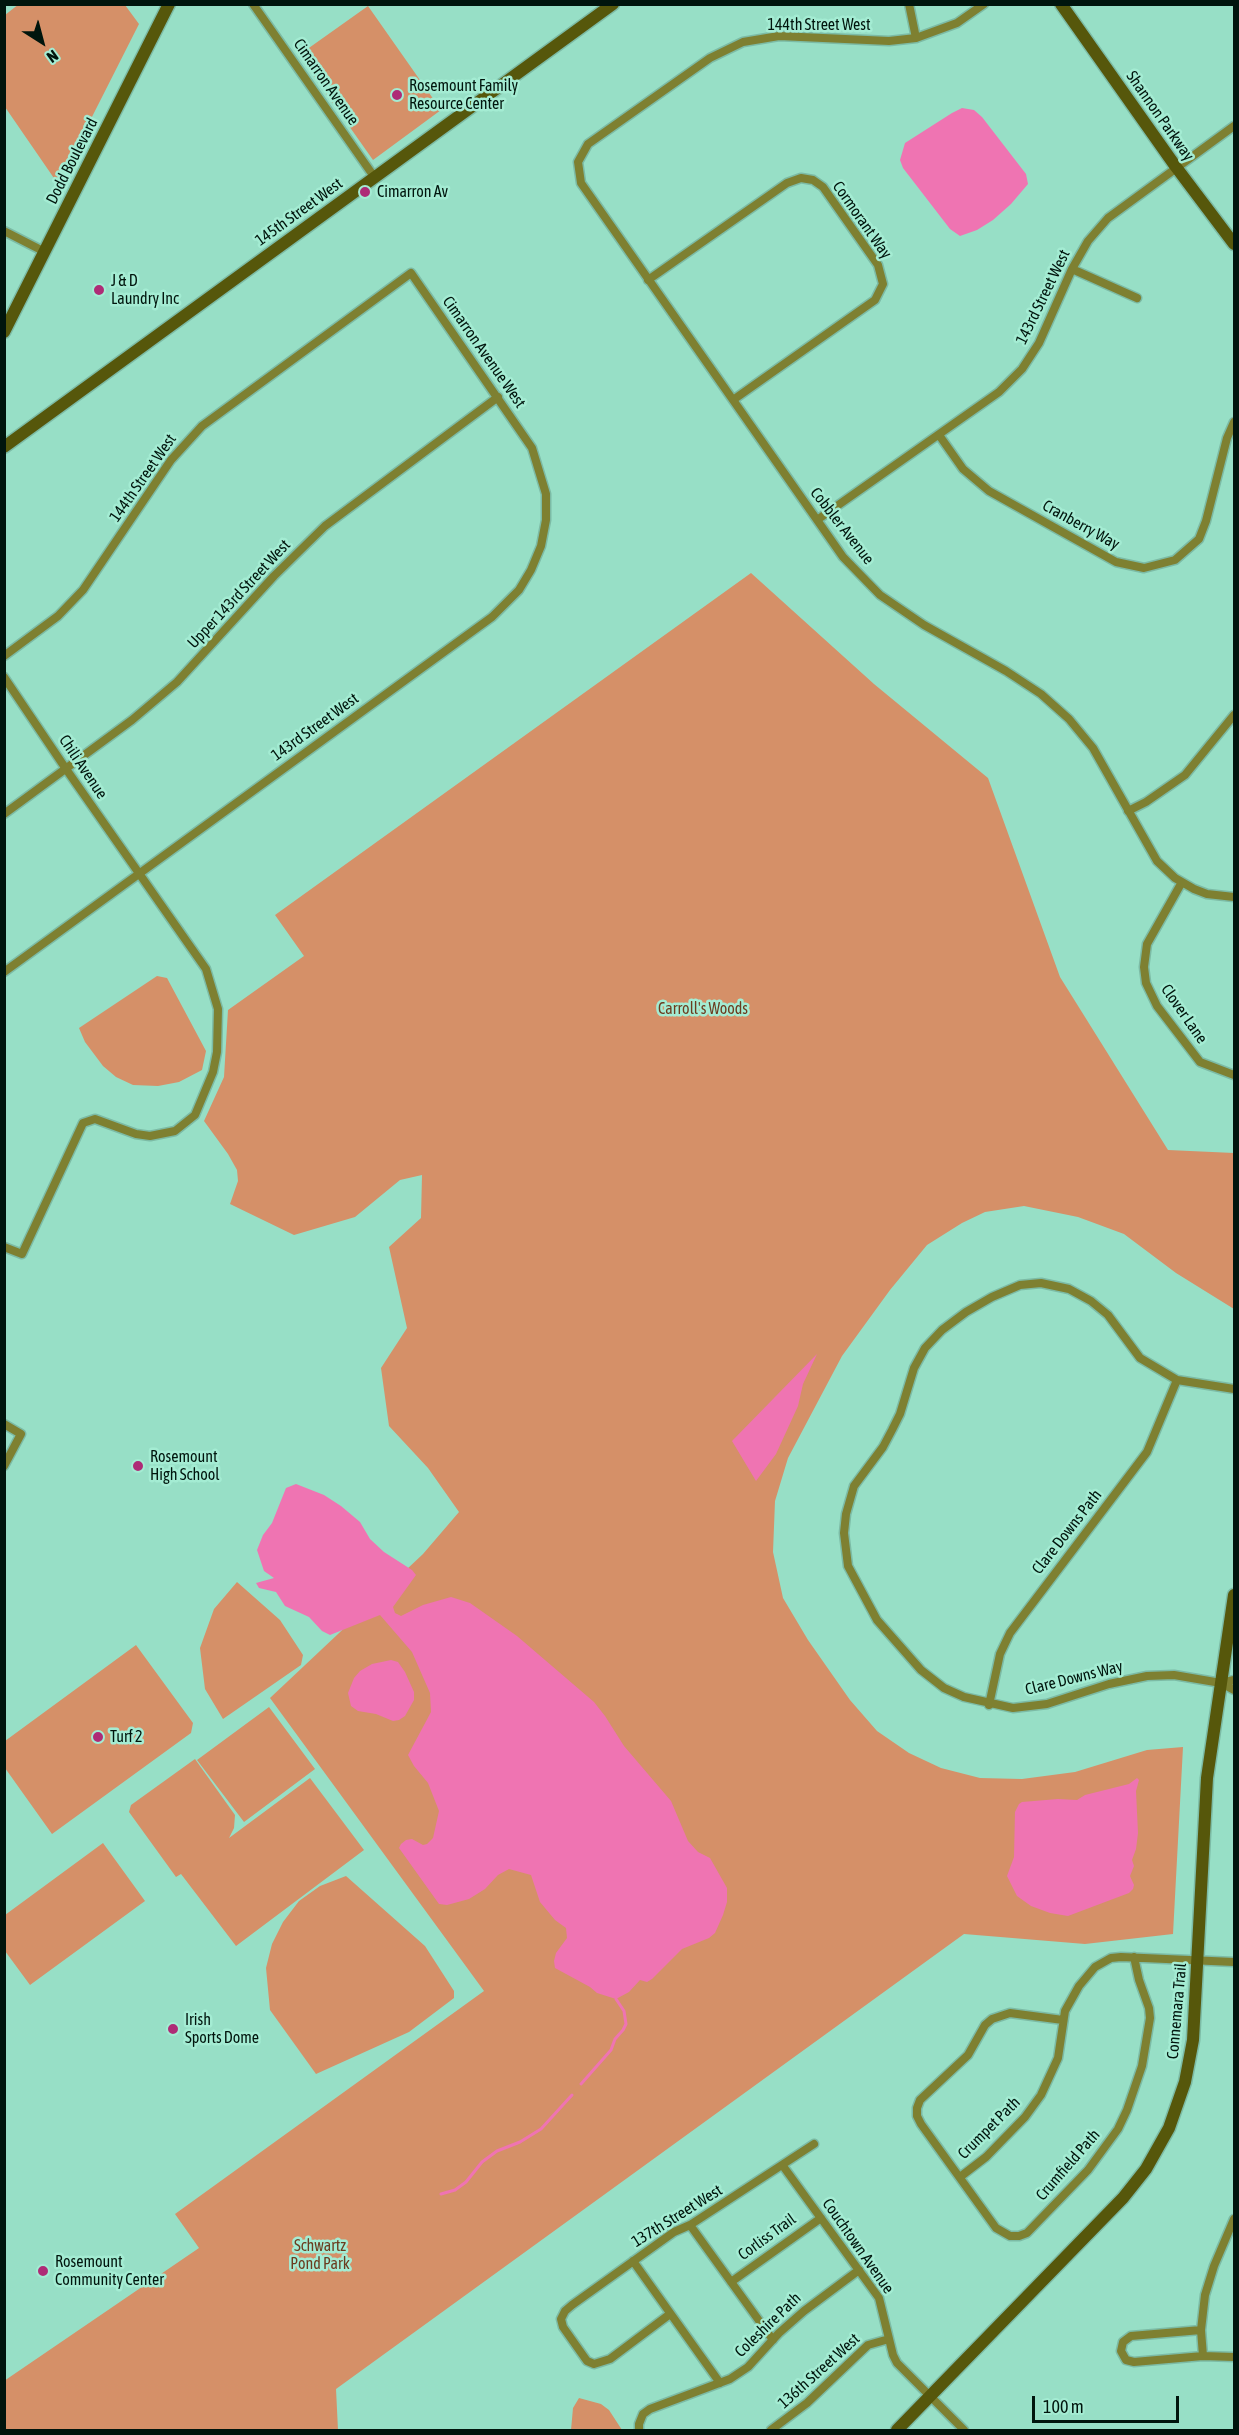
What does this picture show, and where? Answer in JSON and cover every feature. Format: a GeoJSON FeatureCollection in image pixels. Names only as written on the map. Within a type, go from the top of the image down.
{"type":"FeatureCollection","features":[{"type":"Feature","properties":{"kind":"street","name":"Dodd Boulevard"},"geometry":{"type":"LineString","coordinates":[[4,332],[169,4]]}},
{"type":"Feature","properties":{"kind":"street","name":"Cimarron Avenue"},"geometry":{"type":"LineString","coordinates":[[253,4],[375,178]]}},
{"type":"Feature","properties":{"kind":"street","name":"145th Street West"},"geometry":{"type":"LineString","coordinates":[[4,447],[613,4]]}},
{"type":"Feature","properties":{"kind":"street"},"geometry":{"type":"LineString","coordinates":[[909,4],[916,38]]}},
{"type":"Feature","properties":{"kind":"street","name":"144th Street West"},"geometry":{"type":"LineString","coordinates":[[578,162],[588,144],[710,58],[743,42],[779,36],[889,41],[916,38],[957,23],[984,4]]}},
{"type":"Feature","properties":{"kind":"street","name":"Shannon Parkway"},"geometry":{"type":"LineString","coordinates":[[1061,4],[1176,167],[1234,244]]}},
{"type":"Feature","properties":{"kind":"street","name":"143rd Street West"},"geometry":{"type":"LineString","coordinates":[[817,520],[999,392],[1022,369],[1039,343],[1072,269],[1088,241],[1108,218],[1234,126]]}},
{"type":"Feature","properties":{"kind":"street","name":"Cobbler Avenue"},"geometry":{"type":"LineString","coordinates":[[578,162],[581,183],[843,556],[880,595],[924,625],[1006,671],[1041,694],[1069,719],[1093,748],[1157,861],[1182,882],[1207,894],[1234,897]]}},
{"type":"Feature","properties":{"kind":"street","name":"Cormorant Way"},"geometry":{"type":"LineString","coordinates":[[648,280],[787,183],[801,178],[813,180],[823,187],[878,265],[883,284],[875,300],[733,400]]}},
{"type":"Feature","properties":{"kind":"street"},"geometry":{"type":"LineString","coordinates":[[4,231],[45,252]]}},
{"type":"Feature","properties":{"kind":"street"},"geometry":{"type":"LineString","coordinates":[[1072,269],[1137,298]]}},
{"type":"Feature","properties":{"kind":"street","name":"144th Street West"},"geometry":{"type":"LineString","coordinates":[[4,656],[58,616],[84,590],[171,460],[202,426],[411,273]]}},
{"type":"Feature","properties":{"kind":"street","name":"Cimarron Avenue West"},"geometry":{"type":"LineString","coordinates":[[411,273],[532,448]]}},
{"type":"Feature","properties":{"kind":"street","name":"Upper 143rd Street West"},"geometry":{"type":"LineString","coordinates":[[4,814],[132,720],[177,682],[274,576],[325,526],[498,397]]}},
{"type":"Feature","properties":{"kind":"street","name":"Cranberry Way"},"geometry":{"type":"LineString","coordinates":[[939,435],[963,469],[989,491],[1116,562],[1144,568],[1175,560],[1198,539],[1206,521],[1231,440],[1234,422]]}},
{"type":"Feature","properties":{"kind":"street","name":"143rd Street West"},"geometry":{"type":"LineString","coordinates":[[4,972],[492,617],[519,590],[541,546],[546,520],[546,494],[532,448]]}},
{"type":"Feature","properties":{"kind":"street","name":"Chili Avenue"},"geometry":{"type":"LineString","coordinates":[[4,677],[206,969],[218,1009],[217,1052],[213,1072],[195,1115],[175,1131],[150,1137],[94,1119],[83,1123],[22,1254],[4,1247]]}},
{"type":"Feature","properties":{"kind":"street"},"geometry":{"type":"LineString","coordinates":[[1128,811],[1146,802],[1185,775],[1234,715]]}},
{"type":"Feature","properties":{"kind":"street","name":"Clover Lane"},"geometry":{"type":"LineString","coordinates":[[1182,882],[1147,944],[1144,967],[1146,983],[1157,1006],[1200,1062],[1234,1076]]}},
{"type":"Feature","properties":{"kind":"street","name":"Clare Downs Way"},"geometry":{"type":"LineString","coordinates":[[1221,1683],[1174,1675],[1147,1676],[1109,1684],[1047,1704],[1013,1708],[989,1705],[964,1697],[944,1688],[921,1670],[877,1620],[848,1566],[844,1533],[846,1514],[854,1486],[883,1447],[892,1430],[900,1413],[914,1368],[925,1348],[950,1324],[992,1297],[1020,1285],[1041,1283],[1069,1289],[1091,1301],[1108,1315],[1140,1358],[1176,1380],[1234,1389]]}},
{"type":"Feature","properties":{"kind":"street","name":"Clare Downs Path"},"geometry":{"type":"LineString","coordinates":[[989,1705],[1000,1654],[1010,1633],[1147,1452],[1176,1380]]}},
{"type":"Feature","properties":{"kind":"street"},"geometry":{"type":"LineString","coordinates":[[4,1424],[21,1434],[4,1466]]}},
{"type":"Feature","properties":{"kind":"street","name":"Connemara Trail"},"geometry":{"type":"LineString","coordinates":[[897,2430],[1123,2199],[1158,2150],[1177,2107],[1190,2060],[1198,1959],[1207,1778],[1234,1595]]}},
{"type":"Feature","properties":{"kind":"street"},"geometry":{"type":"LineString","coordinates":[[1221,1683],[1234,1680]]}},
{"type":"Feature","properties":{"kind":"street"},"geometry":{"type":"LineString","coordinates":[[1221,1683],[1234,1690]]}},
{"type":"Feature","properties":{"kind":"street","name":"Crumpet Path"},"geometry":{"type":"LineString","coordinates":[[960,2177],[994,2150],[1025,2117],[1041,2095],[1058,2058],[1065,2011],[1079,1986],[1095,1967],[1111,1958],[1134,1957],[1234,1962]]}},
{"type":"Feature","properties":{"kind":"street","name":"Crumfield Path"},"geometry":{"type":"LineString","coordinates":[[960,2177],[996,2228],[1011,2236],[1026,2233],[1082,2178],[1108,2143],[1127,2110],[1142,2066],[1150,2018],[1134,1957]]}},
{"type":"Feature","properties":{"kind":"street"},"geometry":{"type":"LineString","coordinates":[[960,2177],[921,2124],[917,2116],[920,2100],[968,2055],[985,2025],[992,2019],[1010,2013],[1063,2020]]}},
{"type":"Feature","properties":{"kind":"street","name":"137th Street West"},"geometry":{"type":"LineString","coordinates":[[670,2314],[610,2359],[594,2364],[587,2361],[563,2327],[561,2319],[572,2305],[674,2232],[690,2225],[814,2144]]}},
{"type":"Feature","properties":{"kind":"street","name":"Couchtown Avenue"},"geometry":{"type":"LineString","coordinates":[[783,2166],[879,2298],[897,2362],[964,2430]]}},
{"type":"Feature","properties":{"kind":"street","name":"Corliss Trail"},"geometry":{"type":"LineString","coordinates":[[731,2282],[821,2218]]}},
{"type":"Feature","properties":{"kind":"street"},"geometry":{"type":"LineString","coordinates":[[1203,2356],[1201,2330],[1209,2279],[1234,2219]]}},
{"type":"Feature","properties":{"kind":"street"},"geometry":{"type":"LineString","coordinates":[[690,2225],[773,2340]]}},
{"type":"Feature","properties":{"kind":"street"},"geometry":{"type":"LineString","coordinates":[[633,2261],[720,2383]]}},
{"type":"Feature","properties":{"kind":"street","name":"Coleshire Path"},"geometry":{"type":"LineString","coordinates":[[639,2430],[643,2414],[650,2409],[730,2379],[748,2367],[817,2299],[859,2270]]}},
{"type":"Feature","properties":{"kind":"street"},"geometry":{"type":"LineString","coordinates":[[1201,2330],[1131,2336],[1123,2342],[1121,2351],[1126,2360],[1134,2362],[1203,2356],[1234,2357]]}},
{"type":"Feature","properties":{"kind":"street","name":"136th Street West"},"geometry":{"type":"LineString","coordinates":[[771,2430],[807,2403],[868,2345],[889,2339]]}},
{"type":"Feature","properties":{"kind":"green space"},"geometry":{"type":"Polygon","coordinates":[[[19,4],[125,5],[139,24],[58,184],[5,107],[5,15],[19,4]]]}},
{"type":"Feature","properties":{"kind":"green space"},"geometry":{"type":"Polygon","coordinates":[[[368,6],[441,110],[373,160],[299,55],[368,6]]]}},
{"type":"Feature","properties":{"kind":"green space","name":"Carroll's Woods"},"geometry":{"type":"Polygon","coordinates":[[[751,573],[874,684],[988,778],[1060,977],[1168,1150],[1234,1153],[1234,1309],[1176,1273],[1124,1234],[1078,1217],[1024,1206],[985,1212],[962,1223],[927,1245],[890,1290],[842,1356],[788,1458],[775,1501],[773,1552],[783,1598],[808,1640],[850,1700],[877,1731],[909,1753],[941,1768],[980,1778],[1022,1779],[1075,1772],[1147,1750],[1183,1747],[1173,1934],[1085,1944],[964,1934],[336,2389],[338,2430],[5,2430],[4,2381],[199,2248],[175,2214],[484,1991],[270,1698],[423,1554],[459,1512],[428,1468],[389,1426],[381,1368],[407,1328],[389,1247],[421,1218],[422,1175],[400,1180],[355,1217],[294,1235],[230,1204],[238,1181],[237,1170],[204,1121],[224,1077],[228,1010],[304,956],[275,915],[751,573]]]}},
{"type":"Feature","properties":{"kind":"green space"},"geometry":{"type":"Polygon","coordinates":[[[157,976],[167,978],[206,1051],[202,1070],[179,1082],[158,1086],[133,1085],[116,1077],[103,1066],[85,1042],[79,1028],[157,976]]]}},
{"type":"Feature","properties":{"kind":"green space"},"geometry":{"type":"Polygon","coordinates":[[[237,1582],[280,1620],[303,1655],[301,1665],[223,1719],[205,1689],[200,1648],[214,1609],[237,1582]]]}},
{"type":"Feature","properties":{"kind":"green space","name":"Turf 2"},"geometry":{"type":"Polygon","coordinates":[[[136,1645],[193,1723],[191,1733],[52,1834],[5,1768],[5,1741],[136,1645]]]}},
{"type":"Feature","properties":{"kind":"green space"},"geometry":{"type":"Polygon","coordinates":[[[269,1707],[315,1769],[244,1822],[197,1760],[269,1707]]]}},
{"type":"Feature","properties":{"kind":"green space"},"geometry":{"type":"Polygon","coordinates":[[[195,1759],[235,1815],[234,1828],[229,1838],[310,1778],[364,1850],[236,1946],[181,1874],[176,1877],[129,1812],[131,1805],[195,1759]]]}},
{"type":"Feature","properties":{"kind":"green space"},"geometry":{"type":"Polygon","coordinates":[[[103,1843],[145,1901],[30,1985],[5,1951],[5,1915],[103,1843]]]}},
{"type":"Feature","properties":{"kind":"green space"},"geometry":{"type":"Polygon","coordinates":[[[346,1876],[425,1946],[454,1991],[454,1998],[409,2032],[316,2074],[270,2010],[266,1968],[272,1944],[283,1922],[299,1901],[320,1886],[346,1876]]]}},
{"type":"Feature","properties":{"kind":"green space"},"geometry":{"type":"Polygon","coordinates":[[[579,2398],[601,2404],[609,2410],[622,2430],[571,2430],[573,2408],[579,2398]]]}},
{"type":"Feature","properties":{"kind":"shaded area"},"geometry":{"type":"Polygon","coordinates":[[[962,108],[974,110],[982,117],[1026,174],[1028,184],[993,220],[977,230],[960,236],[950,229],[903,168],[900,160],[905,143],[962,108]]]}},
{"type":"Feature","properties":{"kind":"shaded area"},"geometry":{"type":"Polygon","coordinates":[[[817,1354],[803,1384],[798,1406],[776,1454],[756,1481],[732,1441],[817,1354]]]}},
{"type":"Feature","properties":{"kind":"shaded area"},"geometry":{"type":"Polygon","coordinates":[[[296,1484],[324,1495],[341,1506],[360,1522],[370,1539],[384,1552],[416,1575],[393,1607],[395,1613],[401,1616],[423,1605],[451,1597],[470,1603],[517,1636],[594,1702],[624,1746],[671,1801],[688,1841],[698,1852],[710,1858],[727,1888],[727,1902],[715,1933],[709,1938],[682,1949],[652,1979],[647,1982],[640,1980],[629,1992],[616,1999],[597,1993],[555,1968],[556,1953],[567,1938],[566,1928],[555,1920],[540,1902],[531,1875],[509,1869],[469,1899],[447,1905],[439,1904],[399,1848],[406,1840],[412,1839],[423,1845],[427,1844],[433,1838],[439,1811],[428,1783],[408,1755],[431,1712],[430,1693],[412,1652],[380,1615],[330,1635],[322,1631],[309,1617],[285,1606],[276,1592],[259,1588],[256,1583],[274,1578],[264,1571],[257,1550],[263,1535],[272,1523],[286,1488],[296,1484]]]}},
{"type":"Feature","properties":{"kind":"shaded area"},"geometry":{"type":"Polygon","coordinates":[[[391,1660],[398,1662],[414,1692],[414,1700],[405,1716],[393,1721],[376,1714],[358,1711],[351,1706],[348,1693],[354,1678],[360,1671],[372,1664],[391,1660]]]}},
{"type":"Feature","properties":{"kind":"shaded area"},"geometry":{"type":"Polygon","coordinates":[[[1137,1778],[1139,1780],[1136,1791],[1138,1833],[1132,1860],[1134,1866],[1130,1876],[1134,1885],[1129,1893],[1068,1916],[1050,1913],[1031,1906],[1017,1896],[1007,1876],[1014,1857],[1015,1812],[1019,1804],[1058,1799],[1077,1800],[1085,1795],[1129,1784],[1137,1778]]]}},
{"type":"Feature","properties":{"kind":"waterway"},"geometry":{"type":"LineString","coordinates":[[581,2084],[611,2050],[615,2039],[626,2024],[624,2011],[616,1999]]}},
{"type":"Feature","properties":{"kind":"waterway"},"geometry":{"type":"LineString","coordinates":[[441,2194],[455,2190],[466,2182],[482,2162],[497,2151],[520,2142],[541,2129],[572,2095]]}},
{"type":"Feature","properties":{"kind":"place","name":"Rosemount Family Resource Center"},"geometry":{"type":"Point","coordinates":[397,95]}},
{"type":"Feature","properties":{"kind":"place","name":"Cimarron Av"},"geometry":{"type":"Point","coordinates":[365,192]}},
{"type":"Feature","properties":{"kind":"place","name":"J & D Laundry Inc"},"geometry":{"type":"Point","coordinates":[99,290]}},
{"type":"Feature","properties":{"kind":"place","name":"Rosemount High School"},"geometry":{"type":"Point","coordinates":[138,1466]}},
{"type":"Feature","properties":{"kind":"place","name":"Turf 2"},"geometry":{"type":"Point","coordinates":[98,1737]}},
{"type":"Feature","properties":{"kind":"place","name":"Irish Sports Dome"},"geometry":{"type":"Point","coordinates":[173,2029]}},
{"type":"Feature","properties":{"kind":"place","name":"Rosemount Community Center"},"geometry":{"type":"Point","coordinates":[43,2271]}},
{"type":"Feature","properties":{"kind":"park label","name":"Schwartz Pond Park"},"geometry":{"type":"Point","coordinates":[320,2255]}}]}
